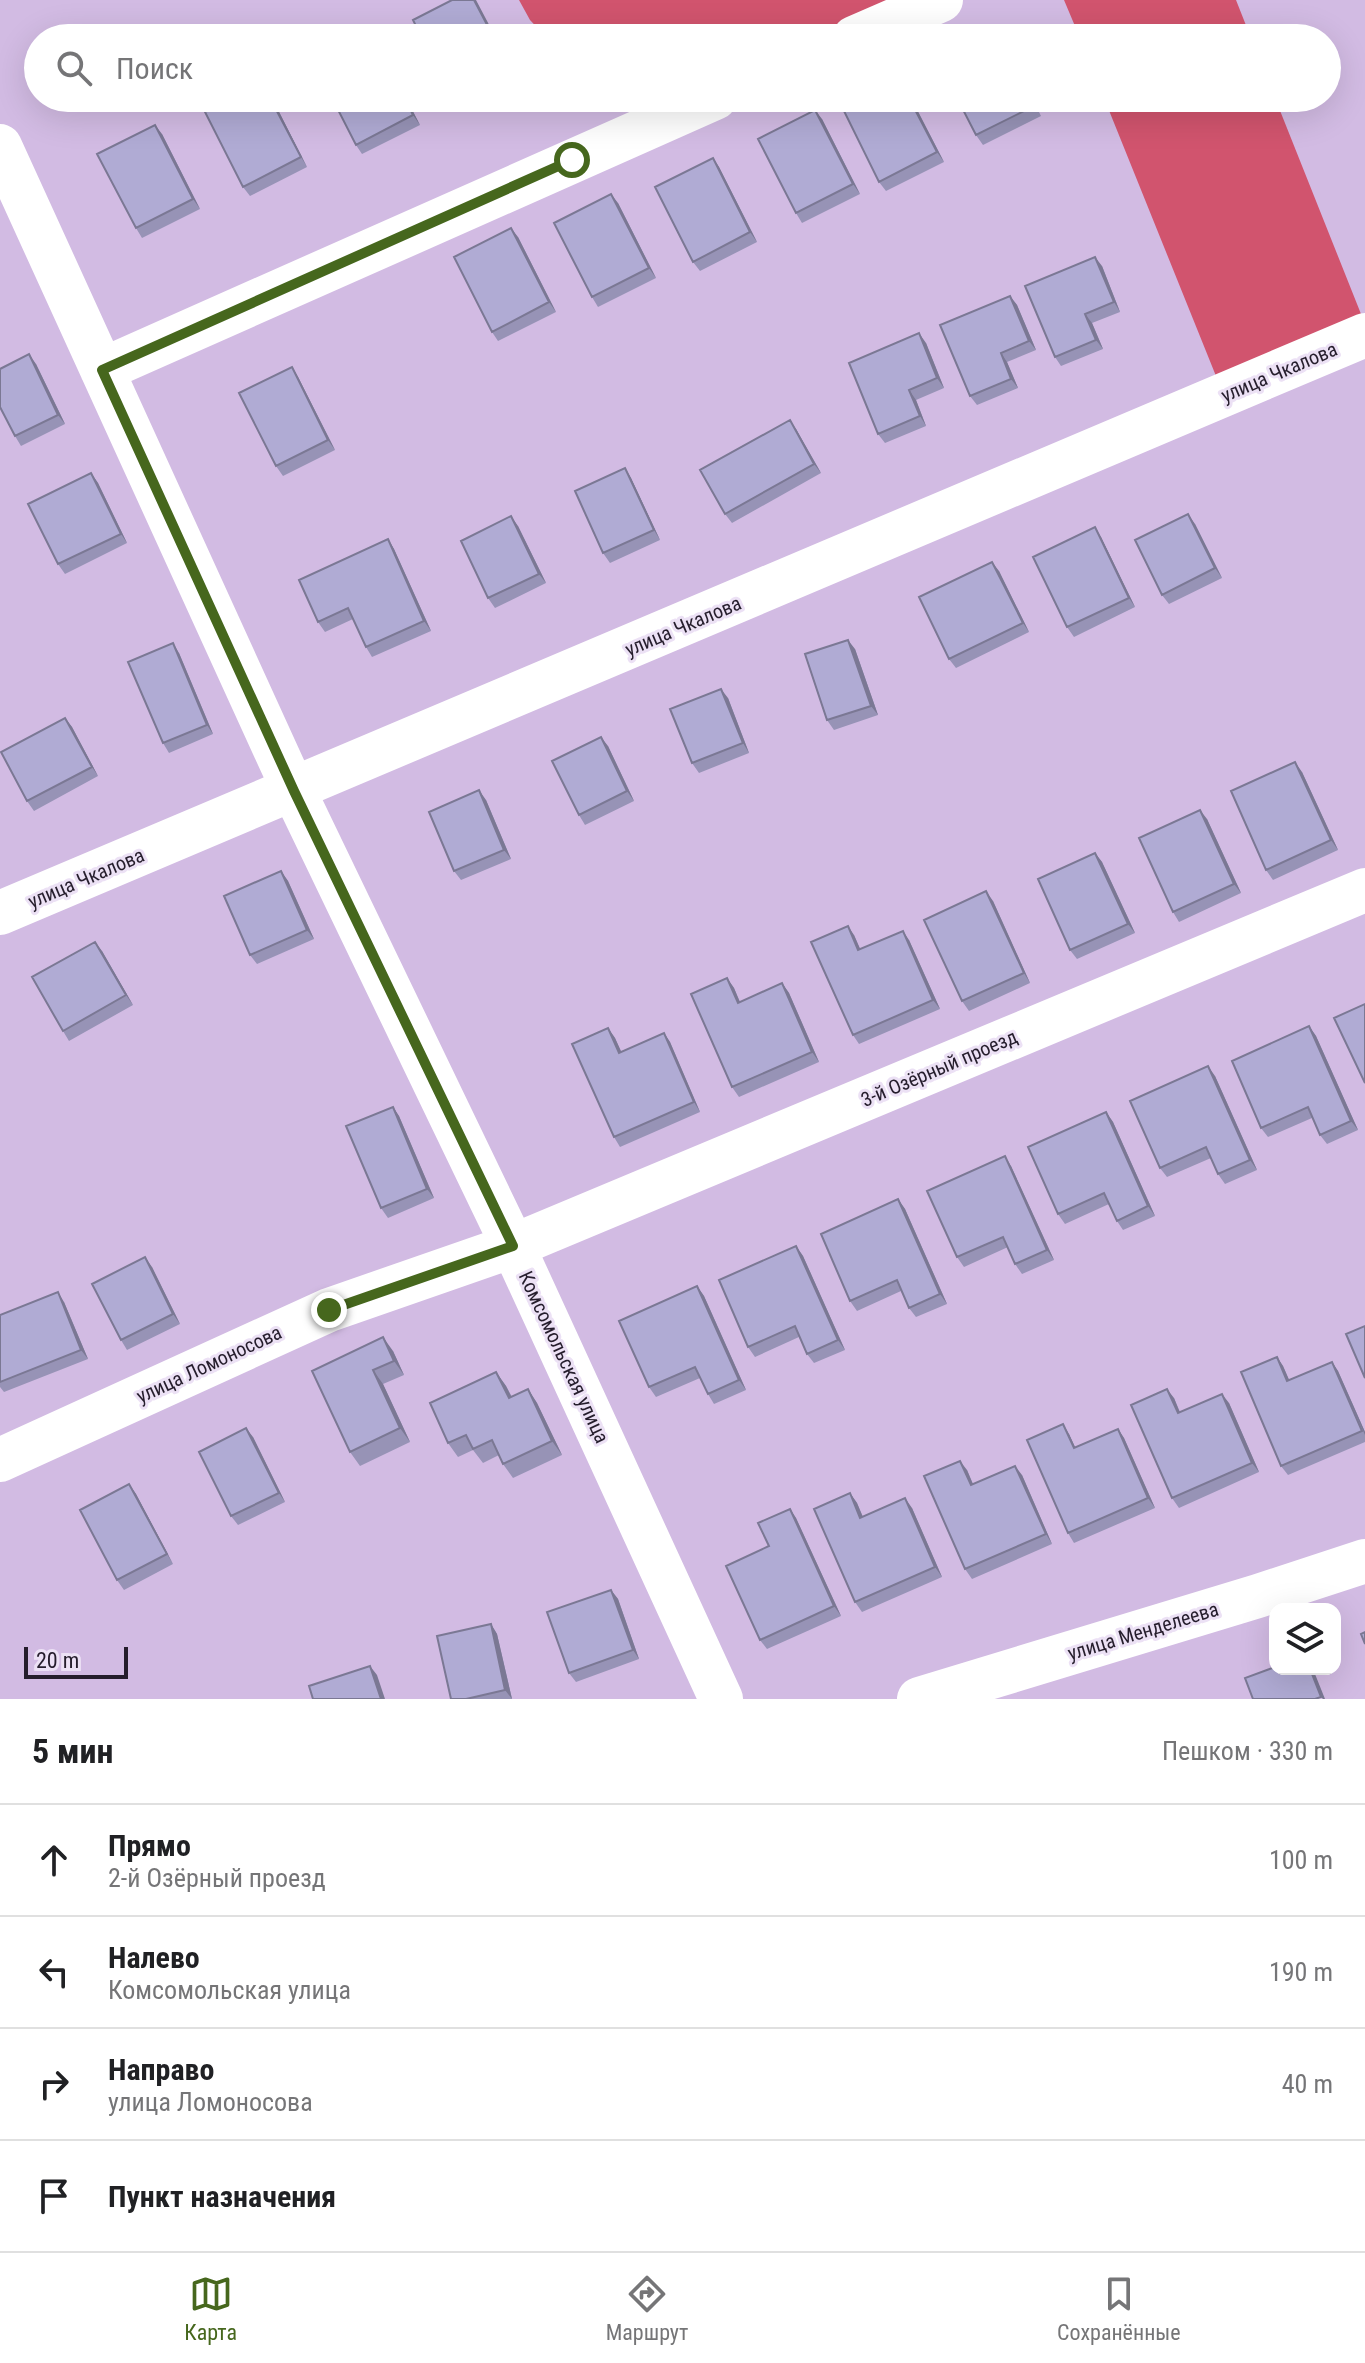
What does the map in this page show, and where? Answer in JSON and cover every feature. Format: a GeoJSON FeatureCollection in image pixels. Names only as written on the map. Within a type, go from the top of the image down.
{"type":"FeatureCollection","features":[{"type":"Feature","properties":{"kind":"street"},"geometry":{"type":"LineString","coordinates":[[886,24],[941,0]]}},
{"type":"Feature","properties":{"kind":"street"},"geometry":{"type":"LineString","coordinates":[[102,370],[683,112]]}},
{"type":"Feature","properties":{"kind":"street","name":"Комсомольская улица"},"geometry":{"type":"LineString","coordinates":[[0,146],[294,791],[513,1246],[721,1699]]}},
{"type":"Feature","properties":{"kind":"street","name":"улица Чкалова"},"geometry":{"type":"LineString","coordinates":[[0,913],[1365,335]]}},
{"type":"Feature","properties":{"kind":"street","name":"3-й Озёрный проезд"},"geometry":{"type":"LineString","coordinates":[[513,1246],[1365,890]]}},
{"type":"Feature","properties":{"kind":"street","name":"улица Ломоносова"},"geometry":{"type":"LineString","coordinates":[[0,1460],[329,1310],[513,1246]]}},
{"type":"Feature","properties":{"kind":"street","name":"улица Менделеева"},"geometry":{"type":"LineString","coordinates":[[919,1699],[1244,1601],[1365,1561]]}},
{"type":"Feature","properties":{"kind":"shaded area"},"geometry":{"type":"Polygon","coordinates":[[[519,0],[917,0],[851,24],[534,24],[519,0]]]}},
{"type":"Feature","properties":{"kind":"shaded area"},"geometry":{"type":"Polygon","coordinates":[[[1064,0],[1236,0],[1245,24],[1074,24],[1064,0]]]}},
{"type":"Feature","properties":{"kind":"shaded area"},"geometry":{"type":"Polygon","coordinates":[[[1110,112],[1281,112],[1363,319],[1218,381],[1110,112]]]}},
{"type":"Feature","properties":{"kind":"building"},"geometry":{"type":"Polygon","coordinates":[[[452,0],[474,0],[487,24],[415,24],[413,20],[452,0]]]}},
{"type":"Feature","properties":{"kind":"building"},"geometry":{"type":"Polygon","coordinates":[[[205,112],[277,112],[301,157],[243,187],[205,112]]]}},
{"type":"Feature","properties":{"kind":"building"},"geometry":{"type":"Polygon","coordinates":[[[339,112],[412,112],[413,115],[356,145],[339,112]]]}},
{"type":"Feature","properties":{"kind":"building"},"geometry":{"type":"Polygon","coordinates":[[[816,112],[853,184],[796,213],[758,139],[816,112]]]}},
{"type":"Feature","properties":{"kind":"building"},"geometry":{"type":"Polygon","coordinates":[[[844,112],[916,112],[937,152],[879,182],[844,112]]]}},
{"type":"Feature","properties":{"kind":"building"},"geometry":{"type":"Polygon","coordinates":[[[964,112],[1022,112],[976,135],[964,112]]]}},
{"type":"Feature","properties":{"kind":"building"},"geometry":{"type":"Polygon","coordinates":[[[155,125],[193,199],[136,228],[97,154],[155,125]]]}},
{"type":"Feature","properties":{"kind":"building"},"geometry":{"type":"Polygon","coordinates":[[[713,158],[750,232],[693,262],[655,187],[713,158]]]}},
{"type":"Feature","properties":{"kind":"building"},"geometry":{"type":"Polygon","coordinates":[[[611,194],[649,268],[592,297],[554,223],[611,194]]]}},
{"type":"Feature","properties":{"kind":"building"},"geometry":{"type":"Polygon","coordinates":[[[511,228],[549,302],[492,332],[454,257],[511,228]]]}},
{"type":"Feature","properties":{"kind":"building"},"geometry":{"type":"Polygon","coordinates":[[[1095,257],[1114,302],[1085,314],[1096,340],[1055,357],[1025,286],[1095,257]]]}},
{"type":"Feature","properties":{"kind":"building"},"geometry":{"type":"Polygon","coordinates":[[[1010,296],[1029,341],[1001,353],[1011,379],[970,396],[940,325],[1010,296]]]}},
{"type":"Feature","properties":{"kind":"building"},"geometry":{"type":"Polygon","coordinates":[[[919,333],[937,378],[909,390],[920,416],[878,434],[849,363],[919,333]]]}},
{"type":"Feature","properties":{"kind":"building"},"geometry":{"type":"Polygon","coordinates":[[[29,354],[58,415],[15,436],[0,407],[0,369],[29,354]]]}},
{"type":"Feature","properties":{"kind":"building"},"geometry":{"type":"Polygon","coordinates":[[[292,367],[328,440],[276,466],[239,393],[292,367]]]}},
{"type":"Feature","properties":{"kind":"building"},"geometry":{"type":"Polygon","coordinates":[[[790,420],[814,464],[725,514],[700,470],[790,420]]]}},
{"type":"Feature","properties":{"kind":"building"},"geometry":{"type":"Polygon","coordinates":[[[625,468],[654,530],[603,553],[575,491],[625,468]]]}},
{"type":"Feature","properties":{"kind":"building"},"geometry":{"type":"Polygon","coordinates":[[[91,473],[121,534],[58,564],[28,504],[91,473]]]}},
{"type":"Feature","properties":{"kind":"building"},"geometry":{"type":"Polygon","coordinates":[[[1188,514],[1215,568],[1162,595],[1135,540],[1188,514]]]}},
{"type":"Feature","properties":{"kind":"building"},"geometry":{"type":"Polygon","coordinates":[[[511,516],[539,574],[488,598],[461,541],[511,516]]]}},
{"type":"Feature","properties":{"kind":"building"},"geometry":{"type":"Polygon","coordinates":[[[1095,527],[1129,598],[1067,627],[1033,557],[1095,527]]]}},
{"type":"Feature","properties":{"kind":"building"},"geometry":{"type":"Polygon","coordinates":[[[388,539],[424,621],[366,647],[348,608],[318,622],[299,580],[388,539]]]}},
{"type":"Feature","properties":{"kind":"building"},"geometry":{"type":"Polygon","coordinates":[[[992,562],[1023,623],[949,659],[919,597],[992,562]]]}},
{"type":"Feature","properties":{"kind":"building"},"geometry":{"type":"Polygon","coordinates":[[[848,640],[871,706],[827,720],[805,654],[848,640]]]}},
{"type":"Feature","properties":{"kind":"building"},"geometry":{"type":"Polygon","coordinates":[[[173,643],[207,725],[163,743],[128,662],[173,643]]]}},
{"type":"Feature","properties":{"kind":"building"},"geometry":{"type":"Polygon","coordinates":[[[721,689],[743,743],[692,763],[670,709],[721,689]]]}},
{"type":"Feature","properties":{"kind":"building"},"geometry":{"type":"Polygon","coordinates":[[[65,718],[92,767],[27,801],[1,752],[65,718]]]}},
{"type":"Feature","properties":{"kind":"building"},"geometry":{"type":"Polygon","coordinates":[[[601,737],[627,791],[579,815],[552,761],[601,737]]]}},
{"type":"Feature","properties":{"kind":"building"},"geometry":{"type":"Polygon","coordinates":[[[1295,762],[1331,840],[1266,870],[1231,791],[1295,762]]]}},
{"type":"Feature","properties":{"kind":"building"},"geometry":{"type":"Polygon","coordinates":[[[479,790],[504,850],[454,871],[429,812],[479,790]]]}},
{"type":"Feature","properties":{"kind":"building"},"geometry":{"type":"Polygon","coordinates":[[[1200,810],[1234,884],[1173,912],[1139,838],[1200,810]]]}},
{"type":"Feature","properties":{"kind":"building"},"geometry":{"type":"Polygon","coordinates":[[[1095,853],[1128,924],[1070,950],[1038,879],[1095,853]]]}},
{"type":"Feature","properties":{"kind":"building"},"geometry":{"type":"Polygon","coordinates":[[[281,871],[307,930],[250,955],[224,896],[281,871]]]}},
{"type":"Feature","properties":{"kind":"building"},"geometry":{"type":"Polygon","coordinates":[[[986,891],[1024,973],[962,1001],[924,920],[986,891]]]}},
{"type":"Feature","properties":{"kind":"building"},"geometry":{"type":"Polygon","coordinates":[[[848,926],[858,950],[903,931],[933,1000],[853,1035],[811,942],[848,926]]]}},
{"type":"Feature","properties":{"kind":"building"},"geometry":{"type":"Polygon","coordinates":[[[95,942],[126,995],[63,1031],[32,977],[95,942]]]}},
{"type":"Feature","properties":{"kind":"building"},"geometry":{"type":"Polygon","coordinates":[[[727,978],[738,1003],[782,983],[812,1052],[732,1087],[691,994],[727,978]]]}},
{"type":"Feature","properties":{"kind":"building"},"geometry":{"type":"Polygon","coordinates":[[[1365,1004],[1365,1083],[1334,1018],[1365,1004]]]}},
{"type":"Feature","properties":{"kind":"building"},"geometry":{"type":"Polygon","coordinates":[[[1309,1026],[1351,1121],[1320,1135],[1308,1107],[1261,1128],[1232,1061],[1309,1026]]]}},
{"type":"Feature","properties":{"kind":"building"},"geometry":{"type":"Polygon","coordinates":[[[608,1028],[619,1053],[664,1033],[694,1102],[614,1137],[572,1044],[608,1028]]]}},
{"type":"Feature","properties":{"kind":"building"},"geometry":{"type":"Polygon","coordinates":[[[1208,1066],[1250,1160],[1218,1174],[1206,1147],[1160,1168],[1130,1101],[1208,1066]]]}},
{"type":"Feature","properties":{"kind":"building"},"geometry":{"type":"Polygon","coordinates":[[[393,1107],[427,1189],[381,1208],[346,1126],[393,1107]]]}},
{"type":"Feature","properties":{"kind":"building"},"geometry":{"type":"Polygon","coordinates":[[[1106,1112],[1148,1206],[1117,1221],[1104,1193],[1058,1214],[1028,1147],[1106,1112]]]}},
{"type":"Feature","properties":{"kind":"building"},"geometry":{"type":"Polygon","coordinates":[[[1005,1156],[1047,1250],[1015,1264],[1003,1237],[957,1257],[927,1191],[1005,1156]]]}},
{"type":"Feature","properties":{"kind":"building"},"geometry":{"type":"Polygon","coordinates":[[[898,1199],[940,1294],[909,1308],[897,1280],[850,1301],[821,1234],[898,1199]]]}},
{"type":"Feature","properties":{"kind":"building"},"geometry":{"type":"Polygon","coordinates":[[[796,1246],[838,1340],[807,1354],[795,1326],[748,1347],[719,1280],[796,1246]]]}},
{"type":"Feature","properties":{"kind":"building"},"geometry":{"type":"Polygon","coordinates":[[[145,1257],[173,1314],[121,1340],[92,1284],[145,1257]]]}},
{"type":"Feature","properties":{"kind":"building"},"geometry":{"type":"Polygon","coordinates":[[[697,1286],[739,1380],[708,1394],[695,1367],[649,1387],[619,1321],[697,1286]]]}},
{"type":"Feature","properties":{"kind":"building"},"geometry":{"type":"Polygon","coordinates":[[[58,1292],[81,1350],[0,1382],[0,1315],[58,1292]]]}},
{"type":"Feature","properties":{"kind":"building"},"geometry":{"type":"Polygon","coordinates":[[[1365,1326],[1365,1378],[1346,1334],[1365,1326]]]}},
{"type":"Feature","properties":{"kind":"building"},"geometry":{"type":"Polygon","coordinates":[[[383,1337],[394,1361],[373,1370],[400,1428],[350,1452],[312,1371],[383,1337]]]}},
{"type":"Feature","properties":{"kind":"building"},"geometry":{"type":"Polygon","coordinates":[[[1277,1357],[1287,1381],[1332,1362],[1362,1431],[1281,1466],[1241,1372],[1277,1357]]]}},
{"type":"Feature","properties":{"kind":"building"},"geometry":{"type":"Polygon","coordinates":[[[496,1372],[509,1398],[528,1389],[552,1441],[503,1464],[492,1440],[473,1449],[466,1435],[448,1443],[430,1403],[496,1372]]]}},
{"type":"Feature","properties":{"kind":"building"},"geometry":{"type":"Polygon","coordinates":[[[1167,1389],[1178,1413],[1222,1394],[1252,1463],[1172,1498],[1131,1405],[1167,1389]]]}},
{"type":"Feature","properties":{"kind":"building"},"geometry":{"type":"Polygon","coordinates":[[[1063,1424],[1074,1448],[1118,1429],[1148,1498],[1068,1533],[1027,1440],[1063,1424]]]}},
{"type":"Feature","properties":{"kind":"building"},"geometry":{"type":"Polygon","coordinates":[[[246,1428],[279,1493],[231,1516],[199,1452],[246,1428]]]}},
{"type":"Feature","properties":{"kind":"building"},"geometry":{"type":"Polygon","coordinates":[[[960,1461],[971,1485],[1015,1466],[1046,1534],[965,1569],[924,1476],[960,1461]]]}},
{"type":"Feature","properties":{"kind":"building"},"geometry":{"type":"Polygon","coordinates":[[[129,1484],[167,1554],[117,1580],[80,1510],[129,1484]]]}},
{"type":"Feature","properties":{"kind":"building"},"geometry":{"type":"Polygon","coordinates":[[[850,1493],[860,1518],[905,1498],[935,1567],[855,1602],[814,1509],[850,1493]]]}},
{"type":"Feature","properties":{"kind":"building"},"geometry":{"type":"Polygon","coordinates":[[[790,1509],[834,1606],[760,1640],[726,1566],[769,1546],[758,1523],[790,1509]]]}},
{"type":"Feature","properties":{"kind":"building"},"geometry":{"type":"Polygon","coordinates":[[[611,1590],[633,1650],[569,1673],[547,1612],[611,1590]]]}},
{"type":"Feature","properties":{"kind":"building"},"geometry":{"type":"Polygon","coordinates":[[[491,1624],[505,1690],[466,1699],[451,1699],[437,1636],[491,1624]]]}},
{"type":"Feature","properties":{"kind":"building"},"geometry":{"type":"Polygon","coordinates":[[[370,1666],[381,1699],[313,1699],[309,1686],[370,1666]]]}},
{"type":"Feature","properties":{"kind":"building"},"geometry":{"type":"Polygon","coordinates":[[[1269,1669],[1269,1675],[1312,1675],[1321,1697],[1253,1699],[1245,1678],[1269,1669]]]}},
{"type":"Feature","properties":{"kind":"route"},"geometry":{"type":"LineString","coordinates":[[329,1310],[513,1246],[294,791],[102,370],[572,160]]}}]}
